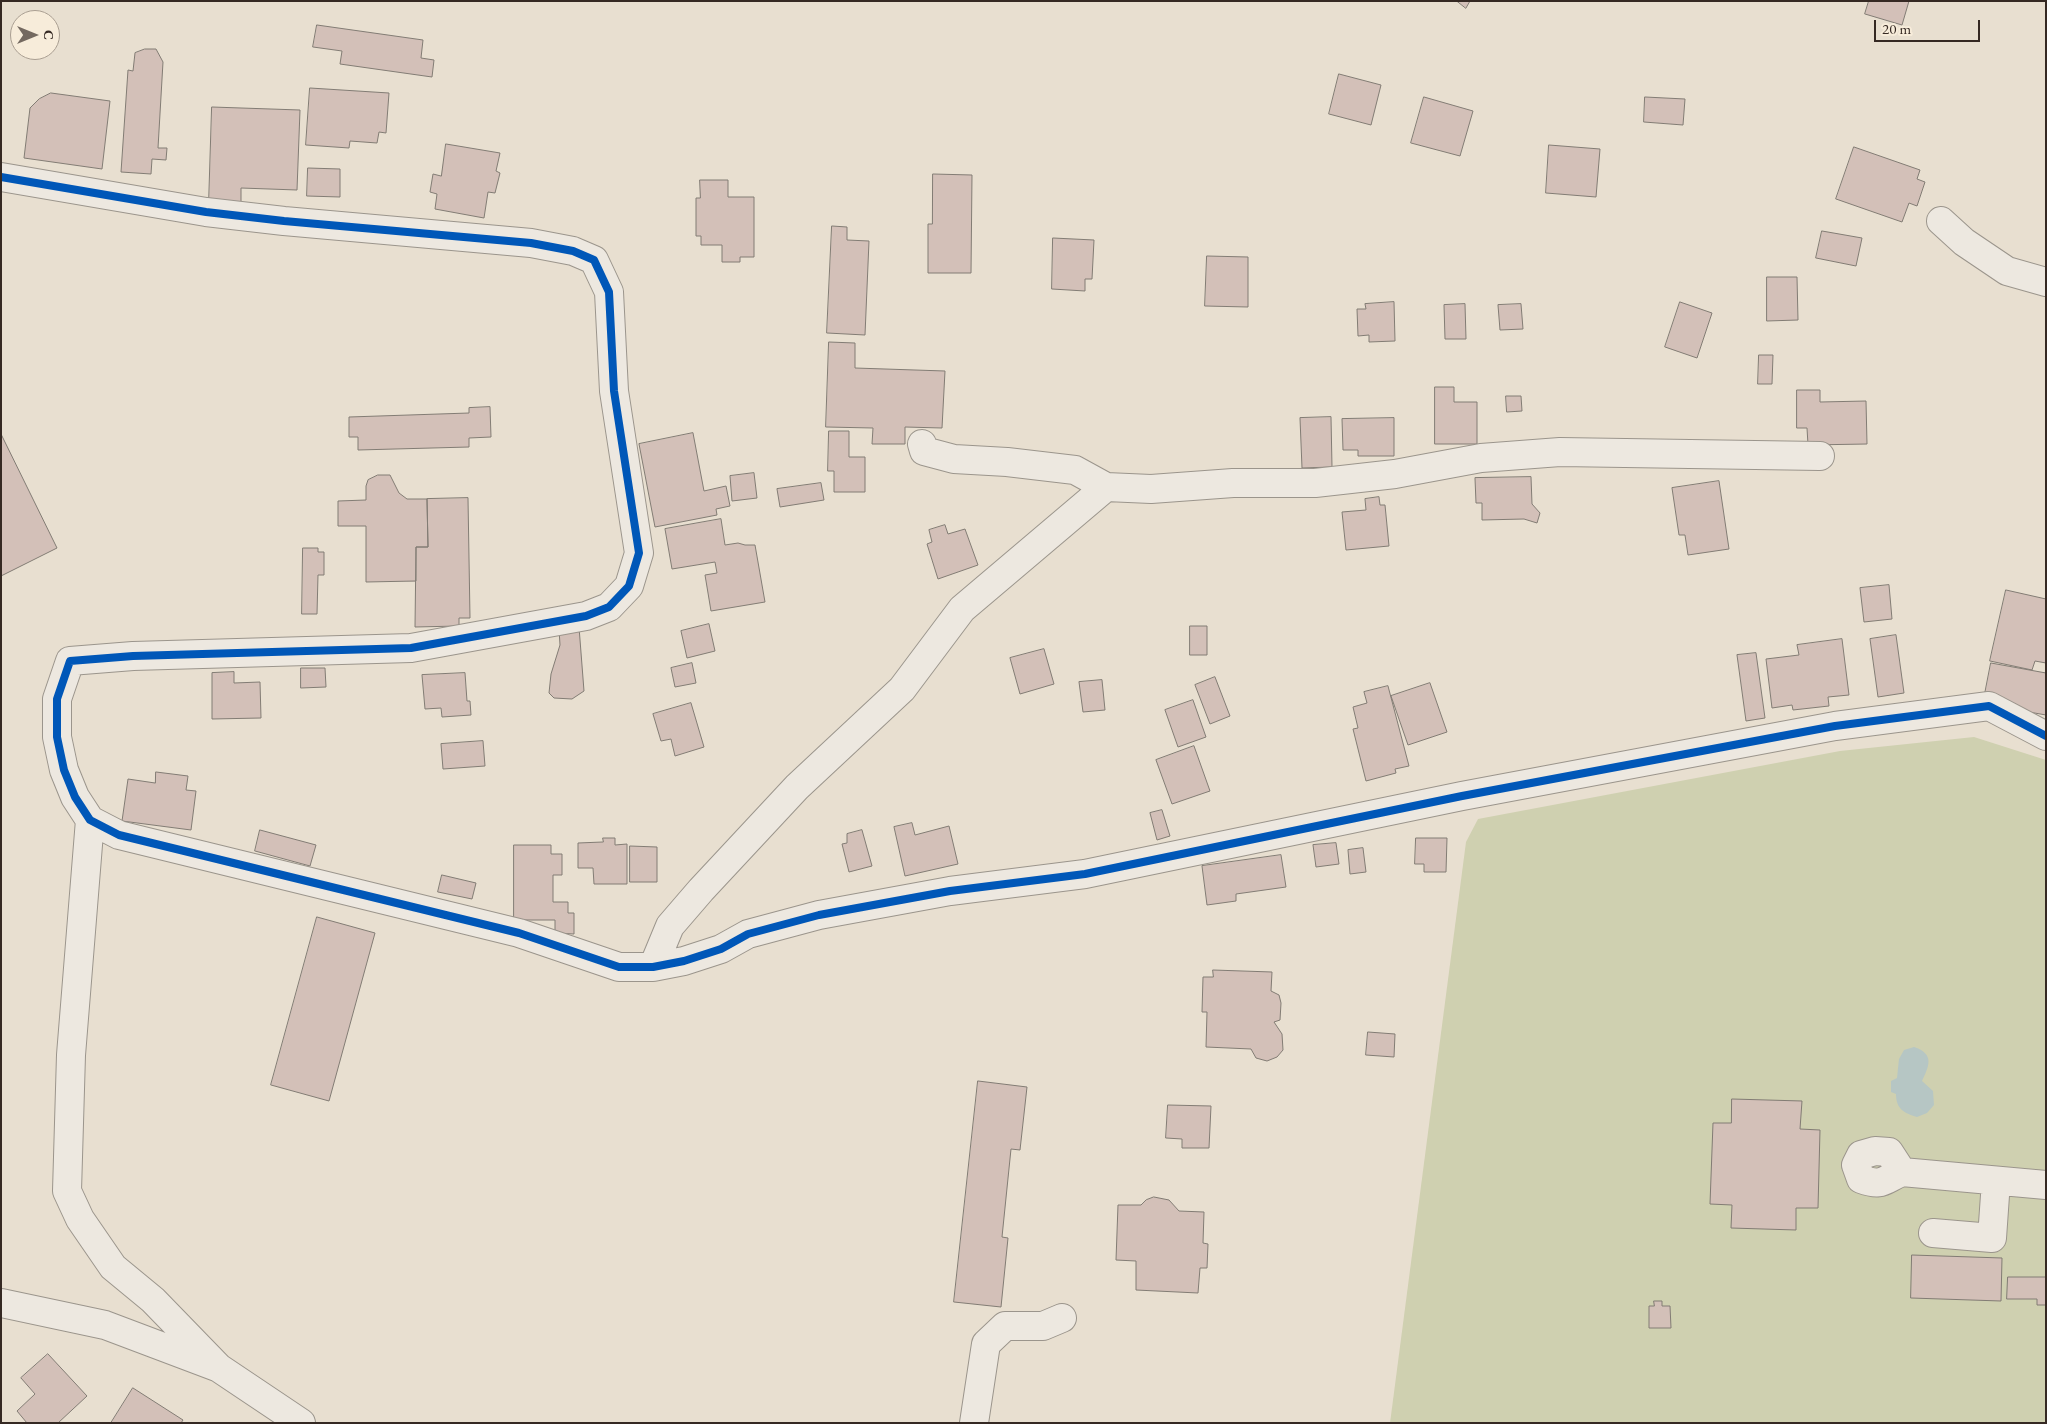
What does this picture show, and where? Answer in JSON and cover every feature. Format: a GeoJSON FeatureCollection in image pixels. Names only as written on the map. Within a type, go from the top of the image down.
{"type":"FeatureCollection","features":[{"type":"Feature","properties":{"kind":"street"},"geometry":{"type":"LineString","coordinates":[[1,177],[206,212],[284,221],[531,243],[573,251],[594,260],[609,292],[614,391],[639,553],[629,586],[609,607],[586,616],[411,648],[133,656],[70,661],[57,699],[57,738],[64,770],[75,797],[90,820],[119,835],[519,933],[619,967],[653,967],[684,961],[721,948],[748,934],[819,915],[950,891],[1084,874],[1462,796],[1835,726],[1988,706],[2046,736]]}},
{"type":"Feature","properties":{"kind":"street"},"geometry":{"type":"LineString","coordinates":[[1941,221],[1964,242],[2007,271],[2046,282]]}},
{"type":"Feature","properties":{"kind":"street"},"geometry":{"type":"LineString","coordinates":[[922,444],[924,451],[954,459],[1007,462],[1074,470],[1106,487],[1151,489],[1232,483],[1314,483],[1395,474],[1481,458],[1560,452],[1820,456]]}},
{"type":"Feature","properties":{"kind":"street"},"geometry":{"type":"LineString","coordinates":[[653,967],[670,926],[701,890],[797,787],[902,689],[962,609],[1106,487]]}},
{"type":"Feature","properties":{"kind":"street"},"geometry":{"type":"LineString","coordinates":[[90,820],[72,1055],[67,1191],[80,1219],[113,1267],[153,1300],[220,1368],[301,1423]]}},
{"type":"Feature","properties":{"kind":"street"},"geometry":{"type":"LineString","coordinates":[[1902,1172],[2046,1186]]}},
{"type":"Feature","properties":{"kind":"street"},"geometry":{"type":"LineString","coordinates":[[1933,1233],[1992,1238],[1996,1181]]}},
{"type":"Feature","properties":{"kind":"street"},"geometry":{"type":"LineString","coordinates":[[1,1303],[105,1324],[220,1368]]}},
{"type":"Feature","properties":{"kind":"street"},"geometry":{"type":"LineString","coordinates":[[974,1423],[986,1344],[1005,1326],[1043,1326],[1062,1318]]}},
{"type":"Feature","properties":{"kind":"green space"},"geometry":{"type":"Polygon","coordinates":[[[1974,737],[2046,760],[2046,1423],[1390,1423],[1466,842],[1478,819],[1840,751],[1974,737]]]}},
{"type":"Feature","properties":{"kind":"shaded area"},"geometry":{"type":"Polygon","coordinates":[[[1914,1047],[1921,1050],[1928,1057],[1927,1070],[1922,1081],[1933,1091],[1934,1105],[1927,1113],[1917,1117],[1902,1110],[1897,1103],[1896,1094],[1891,1092],[1891,1081],[1897,1078],[1899,1059],[1904,1050],[1914,1047]]]}},
{"type":"Feature","properties":{"kind":"building"},"geometry":{"type":"Polygon","coordinates":[[[1457,1],[1470,1],[1466,8],[1457,1]]]}},
{"type":"Feature","properties":{"kind":"building"},"geometry":{"type":"Polygon","coordinates":[[[1869,1],[1909,1],[1902,25],[1865,14],[1869,1]]]}},
{"type":"Feature","properties":{"kind":"building"},"geometry":{"type":"Polygon","coordinates":[[[317,25],[423,40],[421,58],[434,60],[432,77],[340,64],[342,51],[313,47],[317,25]]]}},
{"type":"Feature","properties":{"kind":"building"},"geometry":{"type":"Polygon","coordinates":[[[145,49],[156,49],[163,62],[158,148],[167,148],[166,160],[152,159],[151,174],[121,172],[128,70],[133,71],[135,53],[145,49]]]}},
{"type":"Feature","properties":{"kind":"building"},"geometry":{"type":"Polygon","coordinates":[[[1339,74],[1381,85],[1371,125],[1329,114],[1339,74]]]}},
{"type":"Feature","properties":{"kind":"building"},"geometry":{"type":"Polygon","coordinates":[[[310,88],[389,93],[386,133],[379,132],[377,143],[350,141],[349,148],[306,145],[310,88]]]}},
{"type":"Feature","properties":{"kind":"building"},"geometry":{"type":"Polygon","coordinates":[[[51,93],[110,101],[102,169],[24,158],[30,108],[39,99],[51,93]]]}},
{"type":"Feature","properties":{"kind":"building"},"geometry":{"type":"Polygon","coordinates":[[[1424,97],[1473,111],[1460,156],[1411,143],[1424,97]]]}},
{"type":"Feature","properties":{"kind":"building"},"geometry":{"type":"Polygon","coordinates":[[[1645,97],[1685,99],[1683,125],[1644,122],[1645,97]]]}},
{"type":"Feature","properties":{"kind":"building"},"geometry":{"type":"Polygon","coordinates":[[[212,107],[300,110],[297,190],[241,188],[241,204],[209,203],[212,107]]]}},
{"type":"Feature","properties":{"kind":"building"},"geometry":{"type":"Polygon","coordinates":[[[446,144],[500,153],[496,171],[500,173],[495,193],[488,192],[484,218],[435,209],[437,194],[430,192],[433,174],[441,176],[446,144]]]}},
{"type":"Feature","properties":{"kind":"building"},"geometry":{"type":"Polygon","coordinates":[[[1549,145],[1600,149],[1596,197],[1546,193],[1549,145]]]}},
{"type":"Feature","properties":{"kind":"building"},"geometry":{"type":"Polygon","coordinates":[[[1854,147],[1920,170],[1917,179],[1925,182],[1917,206],[1909,203],[1902,222],[1836,199],[1854,147]]]}},
{"type":"Feature","properties":{"kind":"building"},"geometry":{"type":"Polygon","coordinates":[[[308,168],[340,169],[340,197],[307,196],[308,168]]]}},
{"type":"Feature","properties":{"kind":"building"},"geometry":{"type":"Polygon","coordinates":[[[933,174],[972,175],[971,273],[928,273],[928,224],[932,224],[933,174]]]}},
{"type":"Feature","properties":{"kind":"building"},"geometry":{"type":"Polygon","coordinates":[[[700,180],[728,180],[728,197],[754,197],[754,257],[740,257],[740,262],[722,262],[722,245],[701,245],[701,236],[696,236],[696,198],[700,198],[700,180]]]}},
{"type":"Feature","properties":{"kind":"building"},"geometry":{"type":"Polygon","coordinates":[[[832,226],[847,227],[847,240],[869,241],[865,335],[827,333],[832,226]]]}},
{"type":"Feature","properties":{"kind":"building"},"geometry":{"type":"Polygon","coordinates":[[[1822,231],[1862,238],[1856,266],[1816,258],[1822,231]]]}},
{"type":"Feature","properties":{"kind":"building"},"geometry":{"type":"Polygon","coordinates":[[[1053,238],[1094,240],[1092,279],[1085,279],[1085,291],[1052,289],[1053,238]]]}},
{"type":"Feature","properties":{"kind":"building"},"geometry":{"type":"Polygon","coordinates":[[[1207,256],[1248,257],[1248,307],[1205,306],[1207,256]]]}},
{"type":"Feature","properties":{"kind":"building"},"geometry":{"type":"Polygon","coordinates":[[[1767,277],[1797,277],[1798,320],[1767,321],[1767,277]]]}},
{"type":"Feature","properties":{"kind":"building"},"geometry":{"type":"Polygon","coordinates":[[[1394,302],[1395,341],[1369,342],[1369,335],[1358,336],[1357,309],[1366,309],[1365,304],[1394,302]]]}},
{"type":"Feature","properties":{"kind":"building"},"geometry":{"type":"Polygon","coordinates":[[[1680,302],[1712,313],[1697,358],[1665,347],[1680,302]]]}},
{"type":"Feature","properties":{"kind":"building"},"geometry":{"type":"Polygon","coordinates":[[[1465,304],[1466,339],[1445,339],[1444,305],[1465,304]]]}},
{"type":"Feature","properties":{"kind":"building"},"geometry":{"type":"Polygon","coordinates":[[[1521,304],[1523,329],[1500,330],[1498,305],[1521,304]]]}},
{"type":"Feature","properties":{"kind":"building"},"geometry":{"type":"Polygon","coordinates":[[[829,342],[855,343],[855,368],[945,371],[942,428],[905,427],[905,444],[872,444],[873,428],[826,427],[829,342]]]}},
{"type":"Feature","properties":{"kind":"building"},"geometry":{"type":"Polygon","coordinates":[[[1759,355],[1773,355],[1772,384],[1758,384],[1759,355]]]}},
{"type":"Feature","properties":{"kind":"building"},"geometry":{"type":"Polygon","coordinates":[[[1435,387],[1454,387],[1454,402],[1477,402],[1477,444],[1435,444],[1435,387]]]}},
{"type":"Feature","properties":{"kind":"building"},"geometry":{"type":"Polygon","coordinates":[[[1797,390],[1820,390],[1820,402],[1866,401],[1867,444],[1808,445],[1807,428],[1797,428],[1797,390]]]}},
{"type":"Feature","properties":{"kind":"building"},"geometry":{"type":"Polygon","coordinates":[[[1506,396],[1521,396],[1522,411],[1507,412],[1506,396]]]}},
{"type":"Feature","properties":{"kind":"building"},"geometry":{"type":"Polygon","coordinates":[[[490,407],[491,437],[469,438],[469,447],[358,450],[358,437],[349,437],[349,417],[469,413],[469,408],[490,407]]]}},
{"type":"Feature","properties":{"kind":"building"},"geometry":{"type":"Polygon","coordinates":[[[1331,417],[1332,467],[1302,468],[1300,418],[1331,417]]]}},
{"type":"Feature","properties":{"kind":"building"},"geometry":{"type":"Polygon","coordinates":[[[1394,418],[1394,456],[1358,456],[1358,450],[1343,450],[1342,419],[1394,418]]]}},
{"type":"Feature","properties":{"kind":"building"},"geometry":{"type":"Polygon","coordinates":[[[829,431],[849,431],[849,457],[865,457],[865,492],[834,492],[834,471],[828,471],[829,431]]]}},
{"type":"Feature","properties":{"kind":"building"},"geometry":{"type":"Polygon","coordinates":[[[693,433],[704,491],[726,486],[730,506],[716,509],[717,515],[655,527],[639,444],[693,433]]]}},
{"type":"Feature","properties":{"kind":"building"},"geometry":{"type":"Polygon","coordinates":[[[1,434],[57,548],[1,576],[1,434]]]}},
{"type":"Feature","properties":{"kind":"building"},"geometry":{"type":"Polygon","coordinates":[[[754,473],[757,498],[732,501],[730,476],[754,473]]]}},
{"type":"Feature","properties":{"kind":"building"},"geometry":{"type":"Polygon","coordinates":[[[378,475],[390,475],[399,493],[407,499],[427,499],[428,547],[416,547],[416,581],[366,582],[366,526],[338,526],[338,501],[366,500],[368,480],[378,475]]]}},
{"type":"Feature","properties":{"kind":"building"},"geometry":{"type":"Polygon","coordinates":[[[1531,477],[1532,504],[1540,513],[1537,523],[1524,519],[1482,520],[1482,503],[1476,503],[1475,478],[1531,477]]]}},
{"type":"Feature","properties":{"kind":"building"},"geometry":{"type":"Polygon","coordinates":[[[1719,481],[1729,549],[1688,555],[1685,535],[1679,535],[1672,488],[1719,481]]]}},
{"type":"Feature","properties":{"kind":"building"},"geometry":{"type":"Polygon","coordinates":[[[821,483],[824,500],[780,507],[777,489],[821,483]]]}},
{"type":"Feature","properties":{"kind":"building"},"geometry":{"type":"Polygon","coordinates":[[[1379,497],[1380,505],[1385,505],[1389,546],[1346,550],[1342,512],[1366,510],[1365,499],[1379,497]]]}},
{"type":"Feature","properties":{"kind":"building"},"geometry":{"type":"Polygon","coordinates":[[[468,498],[470,618],[459,618],[459,626],[415,627],[416,547],[428,547],[427,499],[468,498]]]}},
{"type":"Feature","properties":{"kind":"building"},"geometry":{"type":"Polygon","coordinates":[[[721,519],[725,545],[738,543],[755,545],[765,602],[711,611],[705,575],[717,573],[715,562],[672,569],[665,529],[721,519]]]}},
{"type":"Feature","properties":{"kind":"building"},"geometry":{"type":"Polygon","coordinates":[[[945,525],[948,534],[965,529],[978,565],[938,579],[927,544],[932,542],[929,530],[945,525]]]}},
{"type":"Feature","properties":{"kind":"building"},"geometry":{"type":"Polygon","coordinates":[[[303,548],[318,548],[318,552],[324,552],[324,575],[318,575],[317,614],[302,614],[303,548]]]}},
{"type":"Feature","properties":{"kind":"building"},"geometry":{"type":"Polygon","coordinates":[[[1889,585],[1892,619],[1864,622],[1860,588],[1889,585]]]}},
{"type":"Feature","properties":{"kind":"building"},"geometry":{"type":"Polygon","coordinates":[[[2006,590],[2046,599],[2046,663],[2035,661],[2032,670],[1990,661],[2006,590]]]}},
{"type":"Feature","properties":{"kind":"building"},"geometry":{"type":"Polygon","coordinates":[[[709,624],[715,651],[687,658],[681,631],[709,624]]]}},
{"type":"Feature","properties":{"kind":"building"},"geometry":{"type":"Polygon","coordinates":[[[1190,626],[1207,626],[1207,655],[1190,655],[1190,626]]]}},
{"type":"Feature","properties":{"kind":"building"},"geometry":{"type":"Polygon","coordinates":[[[579,627],[584,691],[572,699],[554,698],[549,693],[551,674],[560,645],[559,629],[579,627]]]}},
{"type":"Feature","properties":{"kind":"building"},"geometry":{"type":"Polygon","coordinates":[[[1896,635],[1904,693],[1878,697],[1870,639],[1896,635]]]}},
{"type":"Feature","properties":{"kind":"building"},"geometry":{"type":"Polygon","coordinates":[[[1842,639],[1849,695],[1828,697],[1829,706],[1793,710],[1792,705],[1772,708],[1766,659],[1799,655],[1797,645],[1842,639]]]}},
{"type":"Feature","properties":{"kind":"building"},"geometry":{"type":"Polygon","coordinates":[[[1044,649],[1054,684],[1020,694],[1010,658],[1044,649]]]}},
{"type":"Feature","properties":{"kind":"building"},"geometry":{"type":"Polygon","coordinates":[[[1756,653],[1765,718],[1746,721],[1737,655],[1756,653]]]}},
{"type":"Feature","properties":{"kind":"building"},"geometry":{"type":"Polygon","coordinates":[[[692,663],[696,683],[675,687],[671,668],[692,663]]]}},
{"type":"Feature","properties":{"kind":"building"},"geometry":{"type":"Polygon","coordinates":[[[1991,663],[2046,673],[2046,715],[1983,704],[1991,663]]]}},
{"type":"Feature","properties":{"kind":"building"},"geometry":{"type":"Polygon","coordinates":[[[301,668],[325,668],[326,687],[301,688],[301,668]]]}},
{"type":"Feature","properties":{"kind":"building"},"geometry":{"type":"Polygon","coordinates":[[[234,672],[234,683],[260,682],[261,718],[212,719],[212,673],[234,672]]]}},
{"type":"Feature","properties":{"kind":"building"},"geometry":{"type":"Polygon","coordinates":[[[465,673],[467,701],[470,701],[471,715],[442,717],[441,708],[425,709],[422,675],[465,673]]]}},
{"type":"Feature","properties":{"kind":"building"},"geometry":{"type":"Polygon","coordinates":[[[1215,677],[1230,716],[1210,724],[1195,685],[1215,677]]]}},
{"type":"Feature","properties":{"kind":"building"},"geometry":{"type":"Polygon","coordinates":[[[1102,680],[1105,710],[1083,712],[1079,682],[1102,680]]]}},
{"type":"Feature","properties":{"kind":"building"},"geometry":{"type":"Polygon","coordinates":[[[1430,683],[1447,732],[1408,745],[1391,696],[1430,683]]]}},
{"type":"Feature","properties":{"kind":"building"},"geometry":{"type":"Polygon","coordinates":[[[1388,686],[1409,766],[1395,769],[1396,773],[1366,781],[1353,729],[1358,728],[1353,707],[1367,703],[1364,692],[1388,686]]]}},
{"type":"Feature","properties":{"kind":"building"},"geometry":{"type":"Polygon","coordinates":[[[1193,700],[1206,737],[1178,747],[1165,710],[1193,700]]]}},
{"type":"Feature","properties":{"kind":"building"},"geometry":{"type":"Polygon","coordinates":[[[691,703],[704,747],[675,756],[671,739],[661,741],[653,714],[691,703]]]}},
{"type":"Feature","properties":{"kind":"building"},"geometry":{"type":"Polygon","coordinates":[[[483,741],[485,766],[443,769],[441,744],[483,741]]]}},
{"type":"Feature","properties":{"kind":"building"},"geometry":{"type":"Polygon","coordinates":[[[1194,746],[1210,791],[1172,804],[1156,760],[1194,746]]]}},
{"type":"Feature","properties":{"kind":"building"},"geometry":{"type":"Polygon","coordinates":[[[156,772],[188,776],[186,790],[196,791],[191,830],[122,821],[128,779],[155,783],[156,772]]]}},
{"type":"Feature","properties":{"kind":"building"},"geometry":{"type":"Polygon","coordinates":[[[1162,810],[1170,836],[1157,840],[1150,813],[1162,810]]]}},
{"type":"Feature","properties":{"kind":"building"},"geometry":{"type":"Polygon","coordinates":[[[912,823],[915,835],[949,826],[958,864],[905,876],[894,827],[912,823]]]}},
{"type":"Feature","properties":{"kind":"building"},"geometry":{"type":"Polygon","coordinates":[[[260,830],[316,845],[310,866],[255,851],[260,830]]]}},
{"type":"Feature","properties":{"kind":"building"},"geometry":{"type":"Polygon","coordinates":[[[862,830],[872,866],[849,872],[842,844],[847,843],[847,834],[862,830]]]}},
{"type":"Feature","properties":{"kind":"building"},"geometry":{"type":"Polygon","coordinates":[[[603,838],[615,838],[615,845],[627,844],[627,884],[594,884],[593,868],[578,868],[578,843],[603,842],[603,838]]]}},
{"type":"Feature","properties":{"kind":"building"},"geometry":{"type":"Polygon","coordinates":[[[1416,838],[1447,838],[1446,872],[1424,872],[1424,864],[1415,864],[1416,838]]]}},
{"type":"Feature","properties":{"kind":"building"},"geometry":{"type":"Polygon","coordinates":[[[1336,843],[1339,864],[1316,867],[1313,845],[1336,843]]]}},
{"type":"Feature","properties":{"kind":"building"},"geometry":{"type":"Polygon","coordinates":[[[514,845],[551,845],[551,854],[562,854],[562,875],[553,875],[553,902],[568,902],[568,913],[574,913],[574,934],[555,933],[555,920],[514,920],[514,845]]]}},
{"type":"Feature","properties":{"kind":"building"},"geometry":{"type":"Polygon","coordinates":[[[630,846],[657,847],[657,882],[630,882],[630,846]]]}},
{"type":"Feature","properties":{"kind":"building"},"geometry":{"type":"Polygon","coordinates":[[[1363,848],[1366,872],[1350,874],[1348,850],[1363,848]]]}},
{"type":"Feature","properties":{"kind":"building"},"geometry":{"type":"Polygon","coordinates":[[[1281,855],[1286,887],[1236,894],[1236,901],[1207,905],[1202,866],[1281,855]]]}},
{"type":"Feature","properties":{"kind":"building"},"geometry":{"type":"Polygon","coordinates":[[[442,875],[476,883],[472,899],[438,892],[442,875]]]}},
{"type":"Feature","properties":{"kind":"building"},"geometry":{"type":"Polygon","coordinates":[[[317,917],[375,933],[329,1101],[271,1085],[317,917]]]}},
{"type":"Feature","properties":{"kind":"building"},"geometry":{"type":"Polygon","coordinates":[[[1213,970],[1272,972],[1271,991],[1279,995],[1281,1003],[1280,1020],[1274,1022],[1282,1034],[1283,1050],[1277,1057],[1267,1061],[1256,1058],[1251,1049],[1206,1047],[1207,1012],[1202,1012],[1203,977],[1213,977],[1213,970]]]}},
{"type":"Feature","properties":{"kind":"building"},"geometry":{"type":"Polygon","coordinates":[[[1368,1032],[1395,1034],[1394,1057],[1366,1055],[1368,1032]]]}},
{"type":"Feature","properties":{"kind":"building"},"geometry":{"type":"Polygon","coordinates":[[[978,1081],[1027,1087],[1020,1150],[1011,1149],[1002,1237],[1008,1238],[1001,1307],[954,1302],[978,1081]]]}},
{"type":"Feature","properties":{"kind":"building"},"geometry":{"type":"Polygon","coordinates":[[[1732,1099],[1802,1101],[1800,1129],[1820,1130],[1818,1208],[1796,1208],[1796,1230],[1731,1228],[1732,1205],[1710,1204],[1713,1123],[1731,1123],[1732,1099]]]}},
{"type":"Feature","properties":{"kind":"building"},"geometry":{"type":"Polygon","coordinates":[[[1168,1105],[1211,1106],[1209,1148],[1182,1148],[1182,1139],[1166,1138],[1168,1105]]]}},
{"type":"Feature","properties":{"kind":"building"},"geometry":{"type":"Polygon","coordinates":[[[1154,1197],[1169,1200],[1179,1211],[1204,1212],[1203,1243],[1208,1244],[1207,1268],[1200,1268],[1198,1293],[1136,1290],[1136,1261],[1116,1260],[1118,1205],[1141,1205],[1146,1200],[1154,1197]]]}},
{"type":"Feature","properties":{"kind":"building"},"geometry":{"type":"Polygon","coordinates":[[[1912,1255],[2002,1258],[2001,1301],[1911,1298],[1912,1255]]]}},
{"type":"Feature","properties":{"kind":"building"},"geometry":{"type":"Polygon","coordinates":[[[2008,1277],[2046,1277],[2046,1305],[2037,1305],[2037,1299],[2007,1299],[2008,1277]]]}},
{"type":"Feature","properties":{"kind":"building"},"geometry":{"type":"Polygon","coordinates":[[[1654,1301],[1662,1301],[1662,1306],[1670,1306],[1671,1328],[1649,1328],[1649,1306],[1654,1306],[1654,1301]]]}},
{"type":"Feature","properties":{"kind":"building"},"geometry":{"type":"Polygon","coordinates":[[[48,1354],[87,1396],[58,1423],[27,1423],[17,1411],[35,1394],[21,1378],[48,1354]]]}},
{"type":"Feature","properties":{"kind":"building"},"geometry":{"type":"Polygon","coordinates":[[[133,1388],[183,1420],[181,1423],[111,1423],[133,1388]]]}},
{"type":"Feature","properties":{"kind":"cycle path"},"geometry":{"type":"LineString","coordinates":[[1,177],[206,212],[284,221],[531,243],[573,251],[594,260],[609,292],[614,391],[639,553],[629,586],[609,607],[586,616],[411,648],[133,656],[70,661],[57,699],[57,737],[64,770],[75,797],[90,820],[119,835],[519,933],[619,967],[653,967],[684,961],[721,949],[748,934],[819,915],[950,891],[1085,874],[1462,796],[1835,726],[1989,706],[2046,736]]}}]}
